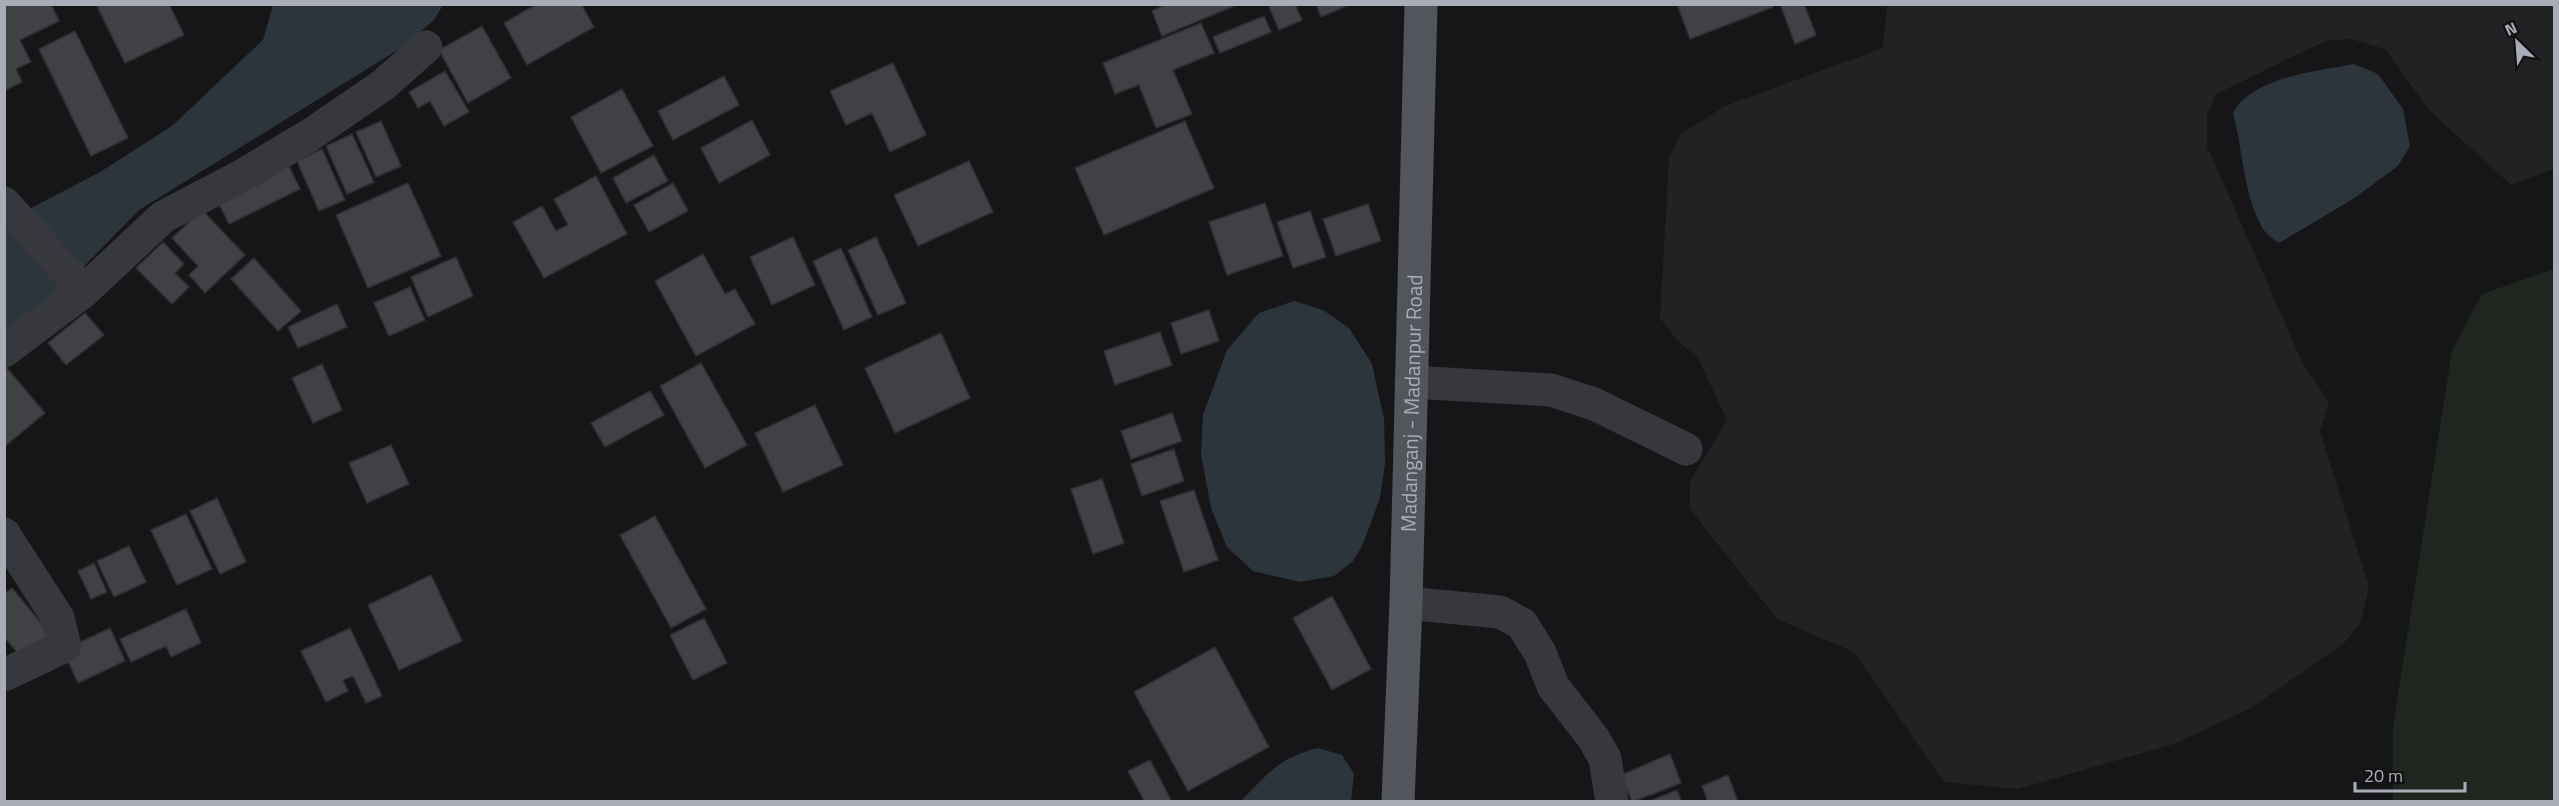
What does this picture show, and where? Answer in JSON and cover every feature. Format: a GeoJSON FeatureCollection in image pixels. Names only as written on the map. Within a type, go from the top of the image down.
{"type":"FeatureCollection","features":[{"type":"Feature","properties":{"kind":"main road","name":"Madanganj - Madanpur Road"},"geometry":{"type":"LineString","coordinates":[[1398,801],[1406,603],[1421,4]]}},
{"type":"Feature","properties":{"kind":"street"},"geometry":{"type":"LineString","coordinates":[[4,351],[83,289],[163,217],[245,174],[310,135],[383,85],[426,47]]}},
{"type":"Feature","properties":{"kind":"street"},"geometry":{"type":"LineString","coordinates":[[4,203],[83,289]]}},
{"type":"Feature","properties":{"kind":"street"},"geometry":{"type":"LineString","coordinates":[[1411,382],[1551,390],[1594,404],[1686,449]]}},
{"type":"Feature","properties":{"kind":"street"},"geometry":{"type":"LineString","coordinates":[[4,534],[58,618],[65,646],[4,675]]}},
{"type":"Feature","properties":{"kind":"street"},"geometry":{"type":"LineString","coordinates":[[1406,603],[1500,612],[1522,624],[1540,653],[1553,686],[1594,738],[1605,759],[1612,801]]}},
{"type":"Feature","properties":{"kind":"shaded area"},"geometry":{"type":"Polygon","coordinates":[[[273,5],[443,5],[434,20],[401,48],[139,210],[54,297],[5,337],[5,227],[16,216],[100,172],[172,126],[263,40],[273,5]]]}},
{"type":"Feature","properties":{"kind":"shaded area"},"geometry":{"type":"Polygon","coordinates":[[[1887,5],[2554,5],[2554,169],[2511,185],[2429,110],[2385,49],[2351,39],[2325,41],[2216,94],[2207,114],[2207,146],[2303,364],[2329,402],[2320,431],[2369,587],[2360,624],[2344,643],[2251,708],[2174,744],[2017,789],[1944,782],[1854,652],[1777,619],[1690,509],[1690,481],[1727,420],[1698,358],[1677,340],[1660,318],[1669,158],[1681,134],[1725,106],[1883,48],[1887,5]]]}},
{"type":"Feature","properties":{"kind":"shaded area"},"geometry":{"type":"Polygon","coordinates":[[[2354,64],[2378,74],[2403,109],[2410,146],[2398,166],[2353,199],[2279,243],[2262,227],[2251,200],[2233,113],[2242,101],[2255,91],[2270,84],[2305,73],[2354,64]]]}},
{"type":"Feature","properties":{"kind":"shaded area"},"geometry":{"type":"Polygon","coordinates":[[[2554,269],[2554,801],[2393,801],[2393,726],[2452,350],[2482,294],[2554,269]]]}},
{"type":"Feature","properties":{"kind":"shaded area"},"geometry":{"type":"Polygon","coordinates":[[[1294,301],[1323,310],[1349,328],[1372,364],[1384,419],[1385,463],[1380,498],[1363,544],[1353,561],[1334,576],[1300,582],[1253,571],[1227,547],[1211,508],[1201,454],[1203,415],[1227,350],[1259,313],[1294,301]]]}},
{"type":"Feature","properties":{"kind":"shaded area"},"geometry":{"type":"Polygon","coordinates":[[[1318,748],[1342,755],[1354,774],[1351,801],[1241,801],[1283,762],[1318,748]]]}},
{"type":"Feature","properties":{"kind":"building"},"geometry":{"type":"Polygon","coordinates":[[[4,4],[51,4],[59,21],[20,40],[31,62],[16,69],[22,82],[4,91],[4,4]]]}},
{"type":"Feature","properties":{"kind":"building"},"geometry":{"type":"Polygon","coordinates":[[[96,4],[169,4],[184,35],[125,63],[96,4]]]}},
{"type":"Feature","properties":{"kind":"building"},"geometry":{"type":"Polygon","coordinates":[[[537,4],[581,4],[594,27],[527,65],[504,23],[537,4]]]}},
{"type":"Feature","properties":{"kind":"building"},"geometry":{"type":"Polygon","coordinates":[[[1167,4],[1239,4],[1162,36],[1152,11],[1167,4]]]}},
{"type":"Feature","properties":{"kind":"building"},"geometry":{"type":"Polygon","coordinates":[[[1268,4],[1295,4],[1302,20],[1279,30],[1268,4]]]}},
{"type":"Feature","properties":{"kind":"building"},"geometry":{"type":"Polygon","coordinates":[[[1316,4],[1351,4],[1321,17],[1316,4]]]}},
{"type":"Feature","properties":{"kind":"building"},"geometry":{"type":"Polygon","coordinates":[[[1677,4],[1772,4],[1773,7],[1690,39],[1677,4]]]}},
{"type":"Feature","properties":{"kind":"building"},"geometry":{"type":"Polygon","coordinates":[[[1780,4],[1804,4],[1816,35],[1795,44],[1780,4]]]}},
{"type":"Feature","properties":{"kind":"building"},"geometry":{"type":"Polygon","coordinates":[[[1264,16],[1271,32],[1220,53],[1213,37],[1264,16]]]}},
{"type":"Feature","properties":{"kind":"building"},"geometry":{"type":"Polygon","coordinates":[[[1201,23],[1214,53],[1173,70],[1192,114],[1156,128],[1139,85],[1115,94],[1103,63],[1201,23]]]}},
{"type":"Feature","properties":{"kind":"building"},"geometry":{"type":"Polygon","coordinates":[[[482,26],[511,78],[468,103],[439,50],[482,26]]]}},
{"type":"Feature","properties":{"kind":"building"},"geometry":{"type":"Polygon","coordinates":[[[75,31],[128,138],[91,156],[39,49],[75,31]]]}},
{"type":"Feature","properties":{"kind":"building"},"geometry":{"type":"Polygon","coordinates":[[[893,63],[926,135],[890,152],[872,113],[846,125],[830,91],[893,63]]]}},
{"type":"Feature","properties":{"kind":"building"},"geometry":{"type":"Polygon","coordinates":[[[445,71],[469,112],[444,126],[430,101],[418,108],[409,92],[445,71]]]}},
{"type":"Feature","properties":{"kind":"building"},"geometry":{"type":"Polygon","coordinates":[[[724,76],[739,105],[673,140],[658,111],[724,76]]]}},
{"type":"Feature","properties":{"kind":"building"},"geometry":{"type":"Polygon","coordinates":[[[622,89],[653,146],[601,173],[571,117],[622,89]]]}},
{"type":"Feature","properties":{"kind":"building"},"geometry":{"type":"Polygon","coordinates":[[[752,120],[770,155],[719,183],[701,148],[752,120]]]}},
{"type":"Feature","properties":{"kind":"building"},"geometry":{"type":"Polygon","coordinates":[[[381,121],[401,166],[376,177],[356,132],[381,121]]]}},
{"type":"Feature","properties":{"kind":"building"},"geometry":{"type":"Polygon","coordinates":[[[1185,121],[1214,188],[1104,235],[1075,168],[1185,121]]]}},
{"type":"Feature","properties":{"kind":"building"},"geometry":{"type":"Polygon","coordinates":[[[352,134],[374,182],[347,194],[326,146],[352,134]]]}},
{"type":"Feature","properties":{"kind":"building"},"geometry":{"type":"Polygon","coordinates":[[[322,149],[345,200],[319,211],[297,161],[322,149]]]}},
{"type":"Feature","properties":{"kind":"building"},"geometry":{"type":"Polygon","coordinates":[[[654,155],[668,181],[626,203],[613,178],[654,155]]]}},
{"type":"Feature","properties":{"kind":"building"},"geometry":{"type":"Polygon","coordinates":[[[969,161],[993,212],[918,246],[894,195],[969,161]]]}},
{"type":"Feature","properties":{"kind":"building"},"geometry":{"type":"Polygon","coordinates":[[[289,166],[300,189],[229,224],[218,202],[289,166]]]}},
{"type":"Feature","properties":{"kind":"building"},"geometry":{"type":"Polygon","coordinates":[[[596,176],[627,234],[544,278],[513,222],[542,206],[556,231],[568,225],[554,199],[596,176]]]}},
{"type":"Feature","properties":{"kind":"building"},"geometry":{"type":"Polygon","coordinates":[[[408,183],[441,256],[368,288],[336,215],[408,183]]]}},
{"type":"Feature","properties":{"kind":"building"},"geometry":{"type":"Polygon","coordinates":[[[673,183],[688,211],[649,232],[634,205],[673,183]]]}},
{"type":"Feature","properties":{"kind":"building"},"geometry":{"type":"Polygon","coordinates":[[[1265,203],[1283,256],[1227,275],[1209,222],[1265,203]]]}},
{"type":"Feature","properties":{"kind":"building"},"geometry":{"type":"Polygon","coordinates":[[[1368,204],[1381,241],[1336,256],[1323,219],[1368,204]]]}},
{"type":"Feature","properties":{"kind":"building"},"geometry":{"type":"Polygon","coordinates":[[[202,210],[245,255],[205,293],[189,275],[198,266],[172,238],[202,210]]]}},
{"type":"Feature","properties":{"kind":"building"},"geometry":{"type":"Polygon","coordinates":[[[1310,211],[1326,257],[1293,268],[1277,222],[1310,211]]]}},
{"type":"Feature","properties":{"kind":"building"},"geometry":{"type":"Polygon","coordinates":[[[793,237],[815,285],[772,305],[750,257],[793,237]]]}},
{"type":"Feature","properties":{"kind":"building"},"geometry":{"type":"Polygon","coordinates":[[[876,237],[906,303],[878,315],[848,250],[876,237]]]}},
{"type":"Feature","properties":{"kind":"building"},"geometry":{"type":"Polygon","coordinates":[[[163,242],[184,264],[175,273],[189,287],[172,304],[136,268],[163,242]]]}},
{"type":"Feature","properties":{"kind":"building"},"geometry":{"type":"Polygon","coordinates":[[[841,248],[872,317],[844,330],[813,261],[841,248]]]}},
{"type":"Feature","properties":{"kind":"building"},"geometry":{"type":"Polygon","coordinates":[[[703,254],[725,294],[735,289],[755,324],[696,356],[655,281],[703,254]]]}},
{"type":"Feature","properties":{"kind":"building"},"geometry":{"type":"Polygon","coordinates":[[[456,257],[473,296],[428,317],[411,277],[456,257]]]}},
{"type":"Feature","properties":{"kind":"building"},"geometry":{"type":"Polygon","coordinates":[[[254,258],[301,311],[278,331],[231,279],[254,258]]]}},
{"type":"Feature","properties":{"kind":"building"},"geometry":{"type":"Polygon","coordinates":[[[410,287],[425,320],[389,336],[374,303],[410,287]]]}},
{"type":"Feature","properties":{"kind":"building"},"geometry":{"type":"Polygon","coordinates":[[[337,304],[347,327],[298,348],[288,327],[337,304]]]}},
{"type":"Feature","properties":{"kind":"building"},"geometry":{"type":"Polygon","coordinates":[[[1209,310],[1219,341],[1181,354],[1171,323],[1209,310]]]}},
{"type":"Feature","properties":{"kind":"building"},"geometry":{"type":"Polygon","coordinates":[[[85,313],[104,335],[66,365],[48,343],[85,313]]]}},
{"type":"Feature","properties":{"kind":"building"},"geometry":{"type":"Polygon","coordinates":[[[1160,332],[1172,365],[1115,385],[1104,351],[1160,332]]]}},
{"type":"Feature","properties":{"kind":"building"},"geometry":{"type":"Polygon","coordinates":[[[941,333],[970,398],[895,433],[865,368],[941,333]]]}},
{"type":"Feature","properties":{"kind":"building"},"geometry":{"type":"Polygon","coordinates":[[[701,363],[747,445],[705,468],[660,386],[701,363]]]}},
{"type":"Feature","properties":{"kind":"building"},"geometry":{"type":"Polygon","coordinates":[[[322,364],[342,410],[313,423],[292,378],[322,364]]]}},
{"type":"Feature","properties":{"kind":"building"},"geometry":{"type":"Polygon","coordinates":[[[6,367],[45,413],[4,447],[4,368],[6,367]]]}},
{"type":"Feature","properties":{"kind":"building"},"geometry":{"type":"Polygon","coordinates":[[[650,391],[664,415],[605,447],[591,423],[650,391]]]}},
{"type":"Feature","properties":{"kind":"building"},"geometry":{"type":"Polygon","coordinates":[[[815,405],[843,465],[783,492],[755,433],[815,405]]]}},
{"type":"Feature","properties":{"kind":"building"},"geometry":{"type":"Polygon","coordinates":[[[1172,413],[1182,441],[1131,459],[1121,431],[1172,413]]]}},
{"type":"Feature","properties":{"kind":"building"},"geometry":{"type":"Polygon","coordinates":[[[391,445],[409,484],[367,503],[349,463],[391,445]]]}},
{"type":"Feature","properties":{"kind":"building"},"geometry":{"type":"Polygon","coordinates":[[[1174,449],[1184,481],[1142,496],[1131,464],[1174,449]]]}},
{"type":"Feature","properties":{"kind":"building"},"geometry":{"type":"Polygon","coordinates":[[[1102,479],[1124,543],[1093,554],[1071,489],[1102,479]]]}},
{"type":"Feature","properties":{"kind":"building"},"geometry":{"type":"Polygon","coordinates":[[[1194,490],[1218,560],[1184,572],[1160,501],[1194,490]]]}},
{"type":"Feature","properties":{"kind":"building"},"geometry":{"type":"Polygon","coordinates":[[[217,498],[246,562],[220,574],[190,511],[217,498]]]}},
{"type":"Feature","properties":{"kind":"building"},"geometry":{"type":"Polygon","coordinates":[[[186,514],[212,569],[177,585],[151,530],[186,514]]]}},
{"type":"Feature","properties":{"kind":"building"},"geometry":{"type":"Polygon","coordinates":[[[655,516],[706,609],[671,628],[620,535],[655,516]]]}},
{"type":"Feature","properties":{"kind":"building"},"geometry":{"type":"Polygon","coordinates":[[[129,546],[146,582],[114,597],[97,561],[129,546]]]}},
{"type":"Feature","properties":{"kind":"building"},"geometry":{"type":"Polygon","coordinates":[[[94,563],[107,592],[91,599],[78,571],[94,563]]]}},
{"type":"Feature","properties":{"kind":"building"},"geometry":{"type":"Polygon","coordinates":[[[431,575],[462,641],[399,670],[368,605],[431,575]]]}},
{"type":"Feature","properties":{"kind":"building"},"geometry":{"type":"Polygon","coordinates":[[[12,588],[50,634],[22,658],[4,637],[4,594],[12,588]]]}},
{"type":"Feature","properties":{"kind":"building"},"geometry":{"type":"Polygon","coordinates":[[[1332,596],[1371,669],[1332,690],[1293,618],[1332,596]]]}},
{"type":"Feature","properties":{"kind":"building"},"geometry":{"type":"Polygon","coordinates":[[[186,609],[201,643],[171,657],[166,646],[131,662],[120,639],[186,609]]]}},
{"type":"Feature","properties":{"kind":"building"},"geometry":{"type":"Polygon","coordinates":[[[704,618],[727,663],[693,680],[670,635],[704,618]]]}},
{"type":"Feature","properties":{"kind":"building"},"geometry":{"type":"Polygon","coordinates":[[[110,628],[125,661],[78,683],[63,650],[110,628]]]}},
{"type":"Feature","properties":{"kind":"building"},"geometry":{"type":"Polygon","coordinates":[[[350,628],[382,696],[366,703],[353,676],[343,680],[348,691],[326,702],[301,651],[350,628]]]}},
{"type":"Feature","properties":{"kind":"building"},"geometry":{"type":"Polygon","coordinates":[[[1215,647],[1269,747],[1188,791],[1134,692],[1215,647]]]}},
{"type":"Feature","properties":{"kind":"building"},"geometry":{"type":"Polygon","coordinates":[[[1670,754],[1681,783],[1632,802],[1621,775],[1670,754]]]}},
{"type":"Feature","properties":{"kind":"building"},"geometry":{"type":"Polygon","coordinates":[[[1150,760],[1172,802],[1145,802],[1128,771],[1150,760]]]}},
{"type":"Feature","properties":{"kind":"building"},"geometry":{"type":"Polygon","coordinates":[[[1728,775],[1738,802],[1708,802],[1702,786],[1728,775]]]}},
{"type":"Feature","properties":{"kind":"building"},"geometry":{"type":"Polygon","coordinates":[[[1677,790],[1682,802],[1648,802],[1677,790]]]}}]}
